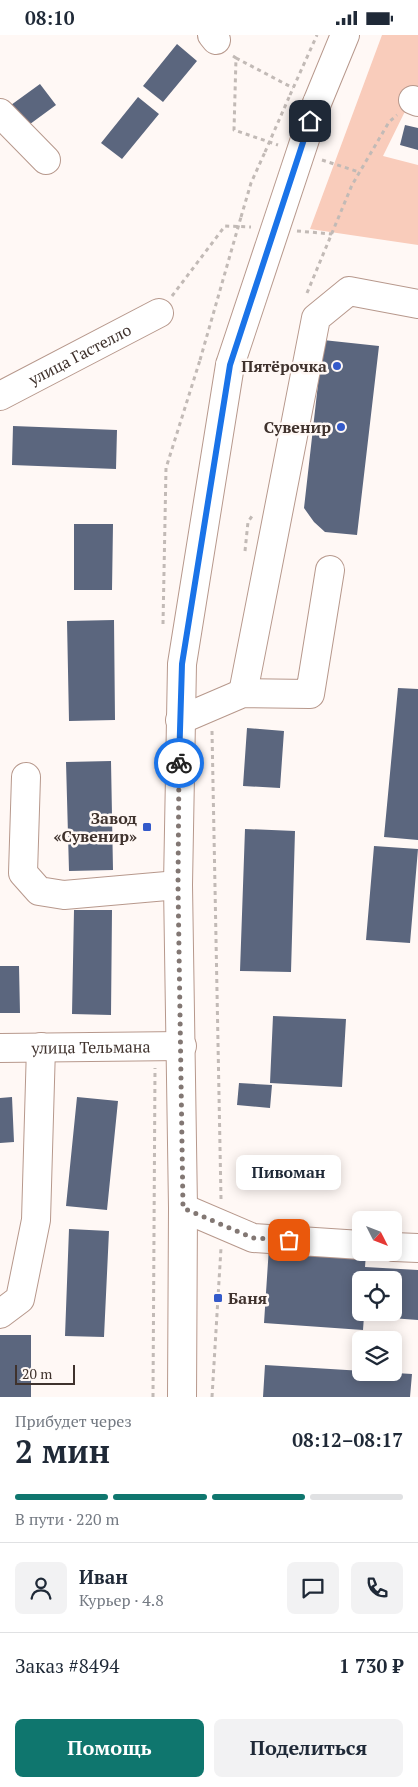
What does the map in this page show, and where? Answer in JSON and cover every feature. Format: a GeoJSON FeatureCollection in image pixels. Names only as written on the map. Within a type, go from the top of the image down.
{"type":"FeatureCollection","features":[{"type":"Feature","properties":{"kind":"main road"},"geometry":{"type":"LineString","coordinates":[[182,1397],[182,1045],[178,885],[182,664],[230,365],[316,103],[345,35]]}},
{"type":"Feature","properties":{"kind":"main road"},"geometry":{"type":"LineString","coordinates":[[0,113],[46,160]]}},
{"type":"Feature","properties":{"kind":"main road"},"geometry":{"type":"LineString","coordinates":[[243,693],[316,319],[349,291],[418,304]]}},
{"type":"Feature","properties":{"kind":"main road","name":"улица Гастелло"},"geometry":{"type":"LineString","coordinates":[[0,396],[159,313]]}},
{"type":"Feature","properties":{"kind":"main road"},"geometry":{"type":"LineString","coordinates":[[180,719],[243,693],[310,694],[330,570]]}},
{"type":"Feature","properties":{"kind":"main road"},"geometry":{"type":"LineString","coordinates":[[26,777],[23,873],[39,891],[64,895],[178,885]]}},
{"type":"Feature","properties":{"kind":"main road","name":"улица Тельмана"},"geometry":{"type":"LineString","coordinates":[[0,1048],[182,1045]]}},
{"type":"Feature","properties":{"kind":"main road"},"geometry":{"type":"LineString","coordinates":[[0,1314],[20,1299],[36,1220],[40,1047]]}},
{"type":"Feature","properties":{"kind":"main road"},"geometry":{"type":"LineString","coordinates":[[183,1208],[253,1238],[352,1244]]}},
{"type":"Feature","properties":{"kind":"main road"},"geometry":{"type":"LineString","coordinates":[[402,1247],[418,1248]]}},
{"type":"Feature","properties":{"kind":"path"},"geometry":{"type":"LineString","coordinates":[[200,360],[251,183],[317,35]]}},
{"type":"Feature","properties":{"kind":"path"},"geometry":{"type":"LineString","coordinates":[[214,38],[236,58],[293,88]]}},
{"type":"Feature","properties":{"kind":"path"},"geometry":{"type":"LineString","coordinates":[[236,58],[234,130],[279,145]]}},
{"type":"Feature","properties":{"kind":"path"},"geometry":{"type":"LineString","coordinates":[[306,296],[359,172],[389,122],[416,101]]}},
{"type":"Feature","properties":{"kind":"path"},"geometry":{"type":"LineString","coordinates":[[315,157],[359,172]]}},
{"type":"Feature","properties":{"kind":"path"},"geometry":{"type":"LineString","coordinates":[[159,313],[225,227],[258,227]]}},
{"type":"Feature","properties":{"kind":"path"},"geometry":{"type":"LineString","coordinates":[[295,231],[332,234]]}},
{"type":"Feature","properties":{"kind":"path"},"geometry":{"type":"LineString","coordinates":[[243,561],[248,522],[253,515]]}},
{"type":"Feature","properties":{"kind":"path"},"geometry":{"type":"LineString","coordinates":[[211,707],[222,1225],[212,1397]]}},
{"type":"Feature","properties":{"kind":"shaded area"},"geometry":{"type":"Polygon","coordinates":[[[382,35],[418,35],[418,85],[383,156],[418,165],[418,245],[310,229],[382,35]]]}},
{"type":"Feature","properties":{"kind":"building"},"geometry":{"type":"Polygon","coordinates":[[[177,44],[197,61],[163,102],[143,86],[177,44]]]}},
{"type":"Feature","properties":{"kind":"building"},"geometry":{"type":"Polygon","coordinates":[[[40,84],[56,105],[26,127],[11,105],[40,84]]]}},
{"type":"Feature","properties":{"kind":"building"},"geometry":{"type":"Polygon","coordinates":[[[138,97],[159,114],[122,159],[101,143],[138,97]]]}},
{"type":"Feature","properties":{"kind":"building"},"geometry":{"type":"Polygon","coordinates":[[[405,125],[418,128],[418,150],[400,145],[405,125]]]}},
{"type":"Feature","properties":{"kind":"building","name":"Сувенир"},"geometry":{"type":"Polygon","coordinates":[[[323,340],[379,346],[357,535],[325,532],[314,522],[304,508],[323,340]]]}},
{"type":"Feature","properties":{"kind":"building"},"geometry":{"type":"Polygon","coordinates":[[[13,426],[117,430],[116,469],[12,465],[13,426]]]}},
{"type":"Feature","properties":{"kind":"building"},"geometry":{"type":"Polygon","coordinates":[[[74,524],[113,524],[112,590],[74,590],[74,524]]]}},
{"type":"Feature","properties":{"kind":"building"},"geometry":{"type":"Polygon","coordinates":[[[114,620],[115,720],[69,721],[67,621],[114,620]]]}},
{"type":"Feature","properties":{"kind":"building"},"geometry":{"type":"Polygon","coordinates":[[[398,688],[418,689],[418,840],[384,837],[398,688]]]}},
{"type":"Feature","properties":{"kind":"building"},"geometry":{"type":"Polygon","coordinates":[[[247,728],[284,731],[280,788],[243,786],[247,728]]]}},
{"type":"Feature","properties":{"kind":"building"},"geometry":{"type":"Polygon","coordinates":[[[111,761],[113,870],[69,871],[66,762],[111,761]]]}},
{"type":"Feature","properties":{"kind":"building"},"geometry":{"type":"Polygon","coordinates":[[[245,829],[295,831],[291,972],[240,971],[245,829]]]}},
{"type":"Feature","properties":{"kind":"building"},"geometry":{"type":"Polygon","coordinates":[[[374,846],[418,849],[410,943],[366,940],[374,846]]]}},
{"type":"Feature","properties":{"kind":"building"},"geometry":{"type":"Polygon","coordinates":[[[74,910],[112,910],[111,1015],[72,1014],[74,910]]]}},
{"type":"Feature","properties":{"kind":"building"},"geometry":{"type":"Polygon","coordinates":[[[0,966],[19,966],[20,1013],[0,1013],[0,966]]]}},
{"type":"Feature","properties":{"kind":"building"},"geometry":{"type":"Polygon","coordinates":[[[273,1016],[346,1019],[342,1087],[270,1083],[273,1016]]]}},
{"type":"Feature","properties":{"kind":"building"},"geometry":{"type":"Polygon","coordinates":[[[239,1083],[272,1085],[270,1108],[237,1105],[239,1083]]]}},
{"type":"Feature","properties":{"kind":"building"},"geometry":{"type":"Polygon","coordinates":[[[12,1097],[14,1142],[0,1143],[0,1098],[12,1097]]]}},
{"type":"Feature","properties":{"kind":"building"},"geometry":{"type":"Polygon","coordinates":[[[77,1097],[118,1101],[107,1210],[66,1206],[77,1097]]]}},
{"type":"Feature","properties":{"kind":"building"},"geometry":{"type":"Polygon","coordinates":[[[69,1229],[109,1231],[104,1337],[65,1336],[69,1229]]]}},
{"type":"Feature","properties":{"kind":"building"},"geometry":{"type":"Polygon","coordinates":[[[269,1247],[352,1253],[352,1261],[365,1261],[365,1267],[418,1270],[418,1320],[402,1319],[402,1271],[352,1271],[352,1321],[364,1321],[363,1330],[264,1323],[269,1247]]]}},
{"type":"Feature","properties":{"kind":"building"},"geometry":{"type":"Polygon","coordinates":[[[0,1335],[31,1335],[31,1397],[0,1397],[0,1335]]]}},
{"type":"Feature","properties":{"kind":"building"},"geometry":{"type":"Polygon","coordinates":[[[265,1365],[352,1370],[352,1381],[402,1381],[402,1373],[412,1374],[410,1397],[263,1397],[265,1365]]]}},
{"type":"Feature","properties":{"kind":"way so far"},"geometry":{"type":"LineString","coordinates":[[179,763],[178,885],[182,1045],[183,1208],[253,1238],[289,1240]]}},
{"type":"Feature","properties":{"kind":"place","name":"Пятёрочка"},"geometry":{"type":"Point","coordinates":[337,366]}},
{"type":"Feature","properties":{"kind":"place","name":"Сувенир"},"geometry":{"type":"Point","coordinates":[341,427]}},
{"type":"Feature","properties":{"kind":"place","name":"Завод «Сувенир»"},"geometry":{"type":"Point","coordinates":[147,827]}},
{"type":"Feature","properties":{"kind":"place","name":"Пивоман"},"geometry":{"type":"Point","coordinates":[289,1240]}},
{"type":"Feature","properties":{"kind":"place","name":"Баня"},"geometry":{"type":"Point","coordinates":[218,1298]}},
{"type":"Feature","properties":{"kind":"route"},"geometry":{"type":"LineString","coordinates":[[179,763],[182,664],[230,365],[310,121]]}}]}
